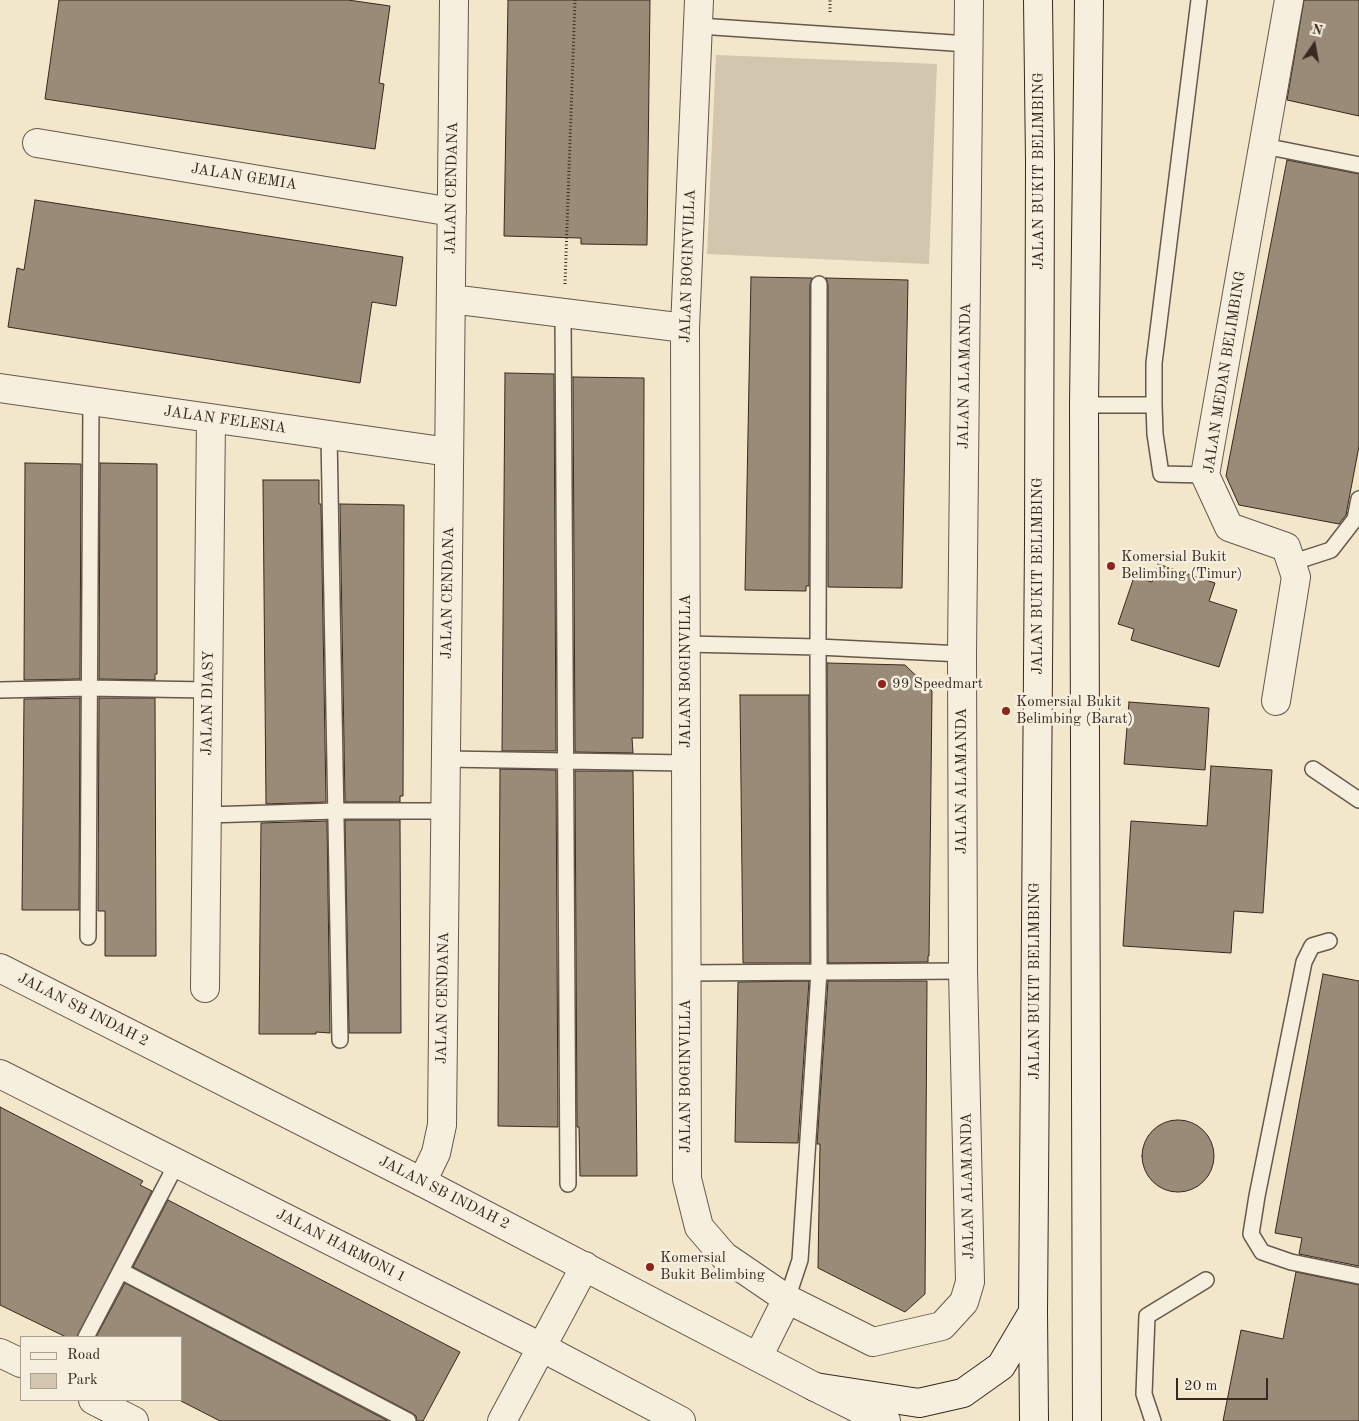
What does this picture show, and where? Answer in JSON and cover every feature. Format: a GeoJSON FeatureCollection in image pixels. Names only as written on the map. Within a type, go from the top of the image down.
{"type":"FeatureCollection","features":[{"type":"Feature","properties":{"kind":"street","name":"JALAN CENDANA"},"geometry":{"type":"LineString","coordinates":[[422,1182],[436,1153],[442,1125],[454,0]]}},
{"type":"Feature","properties":{"kind":"street","name":"JALAN ALAMANDA"},"geometry":{"type":"LineString","coordinates":[[787,1299],[872,1342],[942,1326],[964,1302],[970,1282],[963,971],[962,654],[969,0]]}},
{"type":"Feature","properties":{"kind":"street","name":"JALAN BUKIT BELIMBING"},"geometry":{"type":"LineString","coordinates":[[1034,1421],[1032,1312],[1039,540],[1040,162],[1038,0]]}},
{"type":"Feature","properties":{"kind":"street"},"geometry":{"type":"LineString","coordinates":[[1087,1421],[1084,405],[1089,0]]}},
{"type":"Feature","properties":{"kind":"street","name":"JALAN MEDAN BELIMBING"},"geometry":{"type":"LineString","coordinates":[[1276,701],[1296,577],[1286,548],[1229,527],[1205,475],[1289,0]]}},
{"type":"Feature","properties":{"kind":"street","name":"JALAN BOGINVILLA"},"geometry":{"type":"LineString","coordinates":[[699,13],[684,328],[687,1179],[699,1227],[724,1256],[787,1299]]}},
{"type":"Feature","properties":{"kind":"street","name":"JALAN GEMIA"},"geometry":{"type":"LineString","coordinates":[[37,143],[452,212]]}},
{"type":"Feature","properties":{"kind":"street"},"geometry":{"type":"LineString","coordinates":[[451,299],[684,328]]}},
{"type":"Feature","properties":{"kind":"street","name":"JALAN FELESIA"},"geometry":{"type":"LineString","coordinates":[[0,388],[449,452]]}},
{"type":"Feature","properties":{"kind":"street","name":"JALAN DIASY"},"geometry":{"type":"LineString","coordinates":[[205,988],[211,418]]}},
{"type":"Feature","properties":{"kind":"street","name":"JALAN SB INDAH 2"},"geometry":{"type":"LineString","coordinates":[[0,968],[422,1182],[878,1419]]}},
{"type":"Feature","properties":{"kind":"street","name":"JALAN HARMONI 1"},"geometry":{"type":"LineString","coordinates":[[0,1074],[542,1347],[681,1421]]}},
{"type":"Feature","properties":{"kind":"street"},"geometry":{"type":"LineString","coordinates":[[502,1421],[585,1266]]}},
{"type":"Feature","properties":{"kind":"street"},"geometry":{"type":"LineString","coordinates":[[758,1357],[787,1299]]}},
{"type":"Feature","properties":{"kind":"street"},"geometry":{"type":"LineString","coordinates":[[815,1387],[919,1403],[963,1393],[1001,1366],[1032,1312]]}},
{"type":"Feature","properties":{"kind":"street"},"geometry":{"type":"LineString","coordinates":[[0,1353],[20,1363]]}},
{"type":"Feature","properties":{"kind":"street"},"geometry":{"type":"LineString","coordinates":[[96,1401],[134,1421]]}},
{"type":"Feature","properties":{"kind":"lane"},"geometry":{"type":"LineString","coordinates":[[1199,0],[1154,363],[1154,434],[1161,474],[1205,475]]}},
{"type":"Feature","properties":{"kind":"lane"},"geometry":{"type":"LineString","coordinates":[[699,13],[968,44]]}},
{"type":"Feature","properties":{"kind":"lane"},"geometry":{"type":"LineString","coordinates":[[1264,146],[1359,165]]}},
{"type":"Feature","properties":{"kind":"lane"},"geometry":{"type":"LineString","coordinates":[[787,1299],[800,1260],[819,972],[819,284]]}},
{"type":"Feature","properties":{"kind":"lane"},"geometry":{"type":"LineString","coordinates":[[564,313],[568,1184]]}},
{"type":"Feature","properties":{"kind":"lane"},"geometry":{"type":"LineString","coordinates":[[88,937],[90,401]]}},
{"type":"Feature","properties":{"kind":"lane"},"geometry":{"type":"LineString","coordinates":[[1084,405],[1154,405]]}},
{"type":"Feature","properties":{"kind":"lane"},"geometry":{"type":"LineString","coordinates":[[329,435],[340,1040]]}},
{"type":"Feature","properties":{"kind":"lane"},"geometry":{"type":"LineString","coordinates":[[1291,563],[1331,550],[1355,519],[1359,499]]}},
{"type":"Feature","properties":{"kind":"lane"},"geometry":{"type":"LineString","coordinates":[[686,644],[818,647],[962,654]]}},
{"type":"Feature","properties":{"kind":"lane"},"geometry":{"type":"LineString","coordinates":[[0,690],[89,688],[208,690]]}},
{"type":"Feature","properties":{"kind":"lane"},"geometry":{"type":"LineString","coordinates":[[446,759],[686,763]]}},
{"type":"Feature","properties":{"kind":"lane"},"geometry":{"type":"LineString","coordinates":[[1313,769],[1359,800]]}},
{"type":"Feature","properties":{"kind":"lane"},"geometry":{"type":"LineString","coordinates":[[207,815],[336,811],[445,811]]}},
{"type":"Feature","properties":{"kind":"lane"},"geometry":{"type":"LineString","coordinates":[[1329,941],[1312,946],[1304,962],[1251,1234],[1262,1252],[1291,1262],[1359,1276]]}},
{"type":"Feature","properties":{"kind":"lane"},"geometry":{"type":"LineString","coordinates":[[686,973],[963,971]]}},
{"type":"Feature","properties":{"kind":"lane"},"geometry":{"type":"LineString","coordinates":[[87,1336],[177,1164]]}},
{"type":"Feature","properties":{"kind":"lane"},"geometry":{"type":"LineString","coordinates":[[121,1271],[408,1421]]}},
{"type":"Feature","properties":{"kind":"lane"},"geometry":{"type":"LineString","coordinates":[[1153,1421],[1144,1394],[1147,1316],[1206,1280]]}},
{"type":"Feature","properties":{"kind":"path"},"geometry":{"type":"LineString","coordinates":[[564,313],[575,0]]}},
{"type":"Feature","properties":{"kind":"green space"},"geometry":{"type":"Polygon","coordinates":[[[716,55],[937,64],[929,264],[707,254],[716,55]]]}},
{"type":"Feature","properties":{"kind":"building"},"geometry":{"type":"Polygon","coordinates":[[[59,0],[348,0],[390,6],[379,83],[384,84],[375,149],[45,99],[59,0]]]}},
{"type":"Feature","properties":{"kind":"building"},"geometry":{"type":"Polygon","coordinates":[[[508,0],[650,0],[647,245],[581,244],[581,238],[504,236],[508,0]]]}},
{"type":"Feature","properties":{"kind":"building"},"geometry":{"type":"Polygon","coordinates":[[[1304,0],[1359,0],[1359,116],[1287,100],[1304,0]]]}},
{"type":"Feature","properties":{"kind":"building"},"geometry":{"type":"Polygon","coordinates":[[[1287,160],[1359,174],[1359,446],[1346,515],[1339,524],[1239,505],[1226,476],[1287,160]]]}},
{"type":"Feature","properties":{"kind":"building"},"geometry":{"type":"Polygon","coordinates":[[[35,200],[403,257],[396,306],[372,302],[360,383],[8,327],[17,268],[24,270],[35,200]]]}},
{"type":"Feature","properties":{"kind":"building"},"geometry":{"type":"Polygon","coordinates":[[[751,277],[812,278],[810,284],[809,586],[806,586],[806,591],[745,590],[751,277]]]}},
{"type":"Feature","properties":{"kind":"building"},"geometry":{"type":"Polygon","coordinates":[[[826,278],[908,280],[902,588],[828,587],[828,284],[826,278]]]}},
{"type":"Feature","properties":{"kind":"building"},"geometry":{"type":"Polygon","coordinates":[[[505,373],[554,374],[556,751],[502,751],[505,373]]]}},
{"type":"Feature","properties":{"kind":"building"},"geometry":{"type":"Polygon","coordinates":[[[573,377],[644,378],[643,738],[632,738],[633,753],[575,752],[573,377]]]}},
{"type":"Feature","properties":{"kind":"building"},"geometry":{"type":"Polygon","coordinates":[[[25,463],[81,464],[80,679],[24,680],[25,463]]]}},
{"type":"Feature","properties":{"kind":"building"},"geometry":{"type":"Polygon","coordinates":[[[100,463],[157,464],[157,674],[155,674],[155,680],[99,679],[100,463]]]}},
{"type":"Feature","properties":{"kind":"building"},"geometry":{"type":"Polygon","coordinates":[[[263,480],[319,480],[326,802],[266,804],[263,480]]]}},
{"type":"Feature","properties":{"kind":"building"},"geometry":{"type":"Polygon","coordinates":[[[340,504],[404,505],[403,796],[400,796],[400,802],[345,802],[340,504]]]}},
{"type":"Feature","properties":{"kind":"building"},"geometry":{"type":"Polygon","coordinates":[[[1158,564],[1215,583],[1209,601],[1237,610],[1219,667],[1131,640],[1134,629],[1118,624],[1134,577],[1152,582],[1158,564]]]}},
{"type":"Feature","properties":{"kind":"building"},"geometry":{"type":"Polygon","coordinates":[[[827,663],[905,665],[932,691],[928,962],[828,963],[827,663]]]}},
{"type":"Feature","properties":{"kind":"building"},"geometry":{"type":"Polygon","coordinates":[[[740,695],[809,695],[810,963],[743,963],[740,695]]]}},
{"type":"Feature","properties":{"kind":"building"},"geometry":{"type":"Polygon","coordinates":[[[80,698],[79,910],[22,910],[24,699],[80,698]]]}},
{"type":"Feature","properties":{"kind":"building"},"geometry":{"type":"Polygon","coordinates":[[[99,698],[155,698],[156,956],[105,956],[105,911],[98,911],[99,698]]]}},
{"type":"Feature","properties":{"kind":"building"},"geometry":{"type":"Polygon","coordinates":[[[1129,702],[1209,708],[1205,770],[1124,764],[1129,702]]]}},
{"type":"Feature","properties":{"kind":"building"},"geometry":{"type":"Polygon","coordinates":[[[1211,766],[1272,770],[1263,913],[1234,911],[1231,953],[1123,946],[1131,821],[1207,826],[1211,766]]]}},
{"type":"Feature","properties":{"kind":"building"},"geometry":{"type":"Polygon","coordinates":[[[500,769],[556,770],[558,1127],[498,1126],[500,769]]]}},
{"type":"Feature","properties":{"kind":"building"},"geometry":{"type":"Polygon","coordinates":[[[575,771],[633,771],[637,1176],[580,1176],[579,1127],[577,1127],[575,771]]]}},
{"type":"Feature","properties":{"kind":"building"},"geometry":{"type":"Polygon","coordinates":[[[345,820],[400,820],[401,1033],[349,1033],[345,820]]]}},
{"type":"Feature","properties":{"kind":"building"},"geometry":{"type":"Polygon","coordinates":[[[327,821],[330,1033],[259,1034],[261,823],[327,821]]]}},
{"type":"Feature","properties":{"kind":"building"},"geometry":{"type":"Polygon","coordinates":[[[1323,974],[1359,981],[1359,1266],[1299,1254],[1302,1238],[1275,1233],[1323,974]]]}},
{"type":"Feature","properties":{"kind":"building"},"geometry":{"type":"Polygon","coordinates":[[[809,981],[798,1143],[735,1142],[738,982],[809,981]]]}},
{"type":"Feature","properties":{"kind":"building"},"geometry":{"type":"Polygon","coordinates":[[[828,981],[927,981],[925,1294],[905,1312],[818,1268],[820,1144],[817,1144],[828,981]]]}},
{"type":"Feature","properties":{"kind":"building"},"geometry":{"type":"Polygon","coordinates":[[[0,1107],[143,1181],[140,1185],[152,1191],[78,1336],[64,1336],[0,1305],[0,1107]]]}},
{"type":"Feature","properties":{"kind":"building"},"geometry":{"type":"Polygon","coordinates":[[[1185,1120],[1204,1130],[1212,1142],[1214,1156],[1212,1170],[1204,1182],[1192,1190],[1171,1192],[1152,1182],[1144,1170],[1142,1149],[1152,1130],[1164,1122],[1185,1120]]]}},
{"type":"Feature","properties":{"kind":"building"},"geometry":{"type":"Polygon","coordinates":[[[168,1200],[460,1352],[423,1421],[417,1421],[416,1416],[412,1413],[133,1267],[168,1200]]]}},
{"type":"Feature","properties":{"kind":"building"},"geometry":{"type":"Polygon","coordinates":[[[1296,1272],[1359,1285],[1359,1421],[1223,1421],[1241,1330],[1283,1339],[1296,1272]]]}},
{"type":"Feature","properties":{"kind":"building"},"geometry":{"type":"Polygon","coordinates":[[[125,1283],[388,1421],[220,1421],[181,1401],[182,1336],[97,1336],[125,1283]]]}},
{"type":"Feature","properties":{"kind":"place","name":"Komersial Bukit Belimbing (Timur)"},"geometry":{"type":"Point","coordinates":[1111,566]}},
{"type":"Feature","properties":{"kind":"place","name":"99 Speedmart"},"geometry":{"type":"Point","coordinates":[882,684]}},
{"type":"Feature","properties":{"kind":"place","name":"Komersial Bukit Belimbing (Barat)"},"geometry":{"type":"Point","coordinates":[1006,711]}},
{"type":"Feature","properties":{"kind":"place","name":"Komersial Bukit Belimbing"},"geometry":{"type":"Point","coordinates":[650,1267]}}]}
